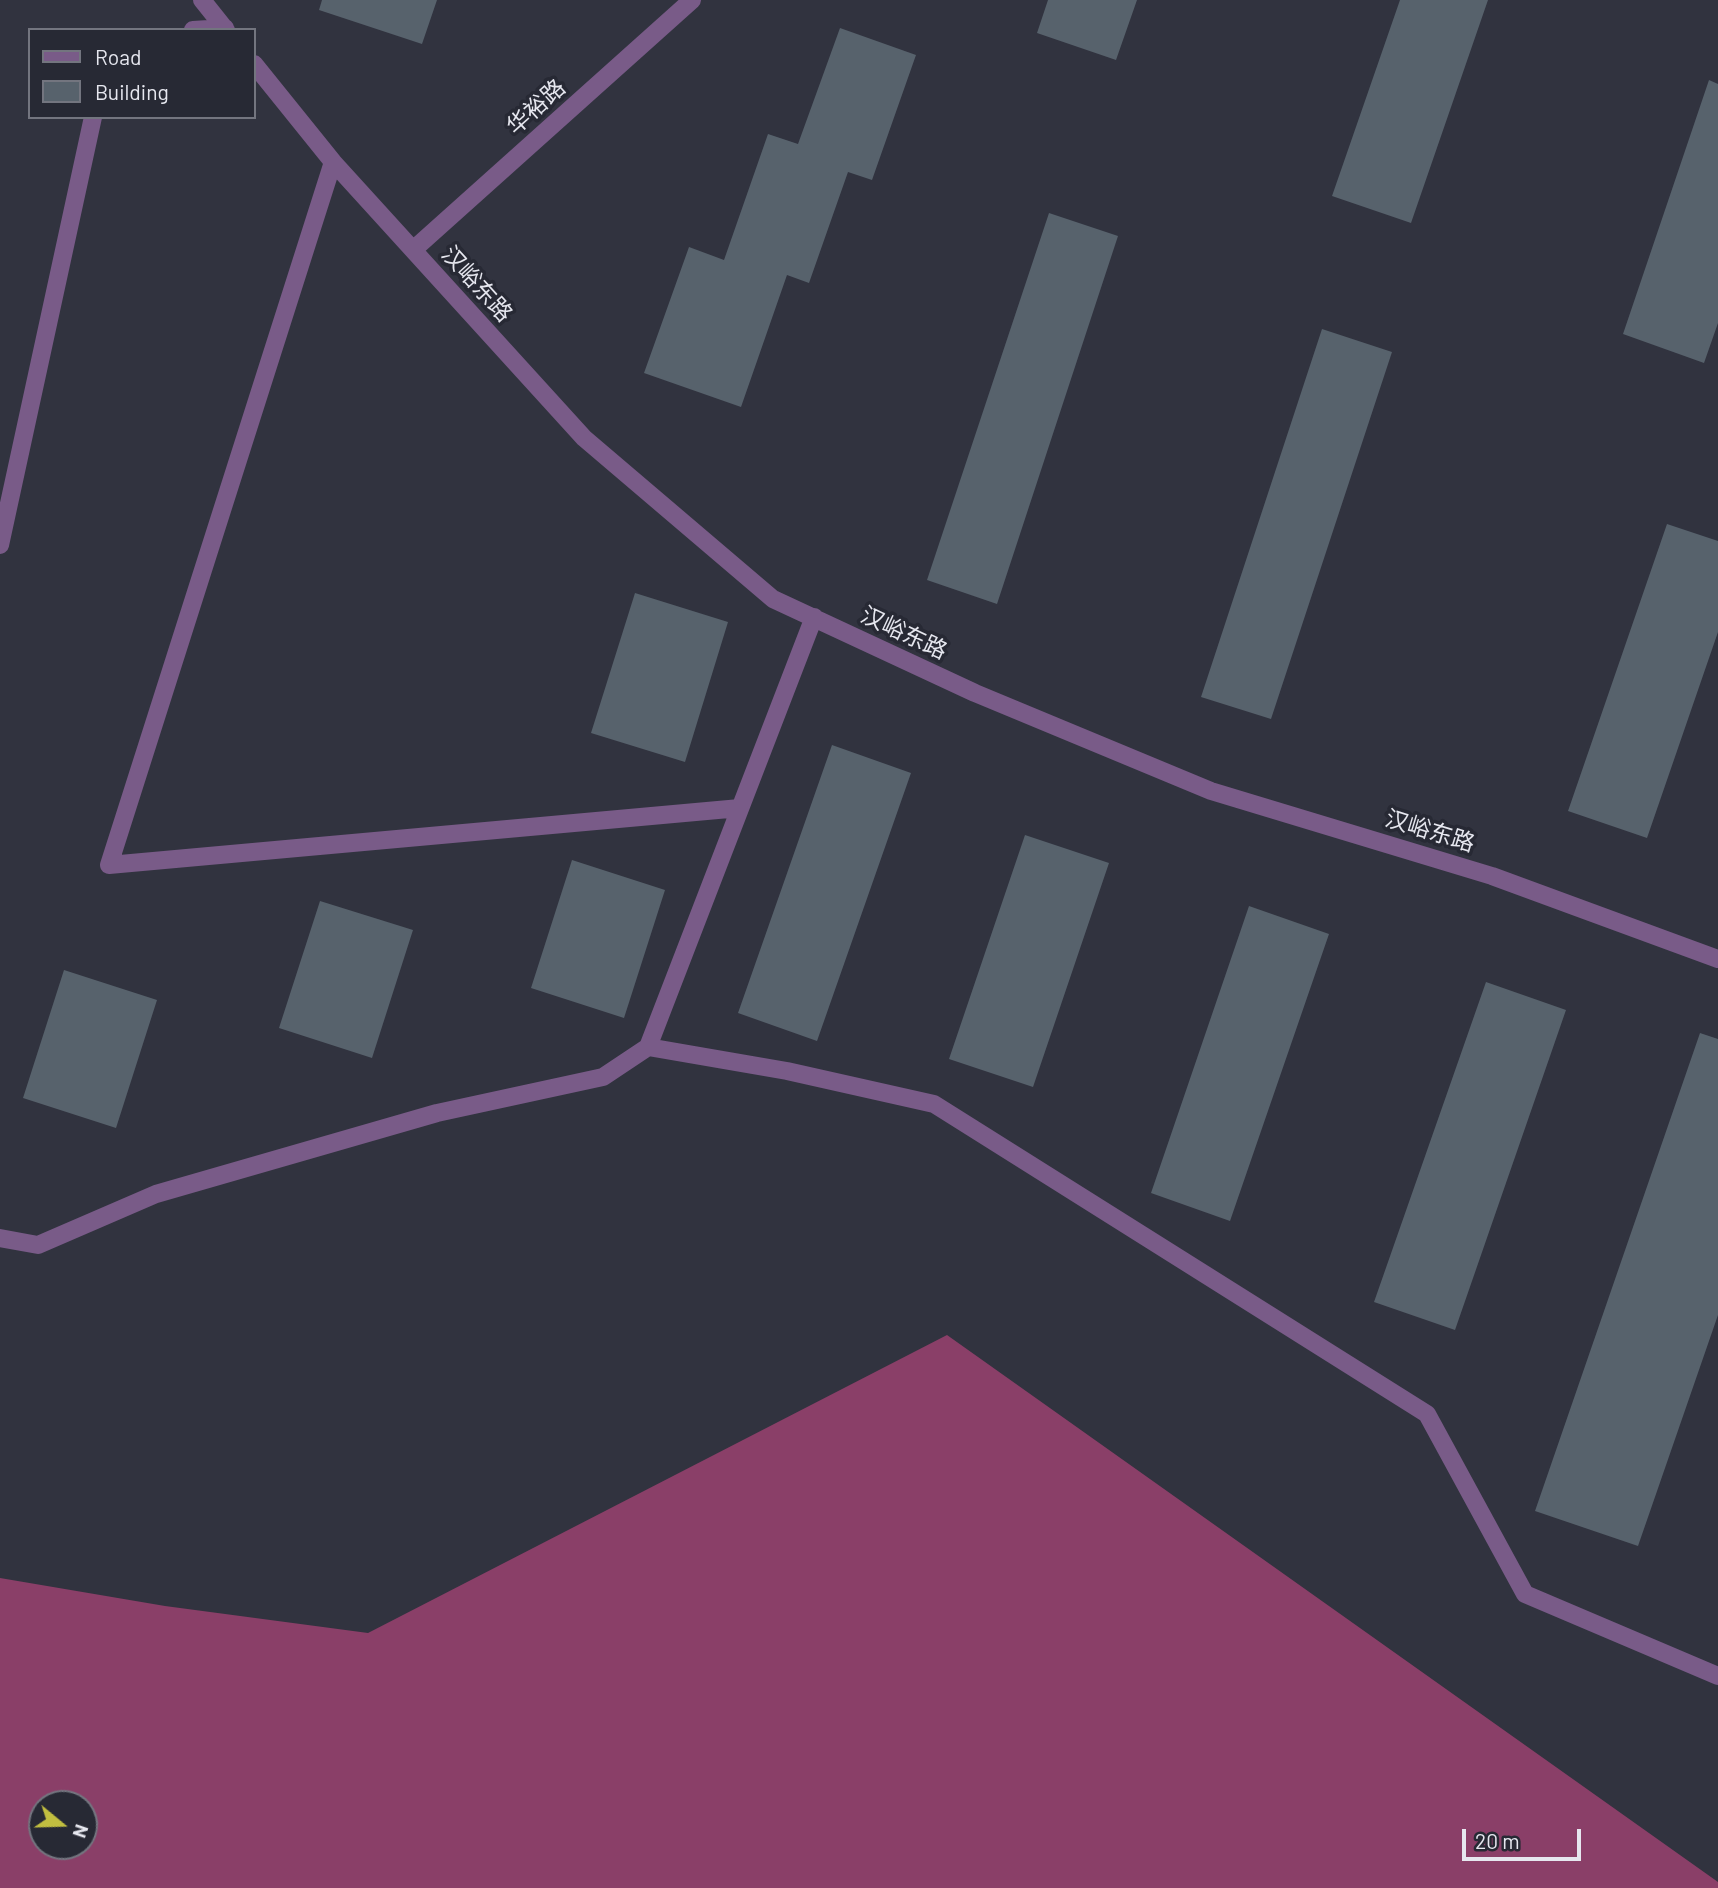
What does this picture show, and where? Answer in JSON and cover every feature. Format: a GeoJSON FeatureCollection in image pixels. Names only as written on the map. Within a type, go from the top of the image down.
{"type":"FeatureCollection","features":[{"type":"Feature","properties":{"kind":"street"},"geometry":{"type":"LineString","coordinates":[[202,0],[224,28]]}},
{"type":"Feature","properties":{"kind":"street","name":"华裕路"},"geometry":{"type":"LineString","coordinates":[[413,250],[692,0]]}},
{"type":"Feature","properties":{"kind":"street","name":"汉峪东路"},"geometry":{"type":"LineString","coordinates":[[256,67],[332,162],[584,438],[774,599],[975,693],[1211,791],[1492,876],[1718,959]]}},
{"type":"Feature","properties":{"kind":"street"},"geometry":{"type":"LineString","coordinates":[[0,545],[93,119]]}},
{"type":"Feature","properties":{"kind":"street"},"geometry":{"type":"LineString","coordinates":[[332,162],[109,866],[740,808]]}},
{"type":"Feature","properties":{"kind":"street"},"geometry":{"type":"LineString","coordinates":[[0,1238],[38,1245],[156,1194],[438,1113],[604,1077],[648,1046],[814,617]]}},
{"type":"Feature","properties":{"kind":"street"},"geometry":{"type":"LineString","coordinates":[[648,1046],[787,1071],[934,1104],[1427,1414],[1525,1594],[1718,1676]]}},
{"type":"Feature","properties":{"kind":"shaded area"},"geometry":{"type":"Polygon","coordinates":[[[947,1335],[1718,1882],[1718,1888],[0,1888],[0,1578],[165,1606],[368,1633],[947,1335]]]}},
{"type":"Feature","properties":{"kind":"building"},"geometry":{"type":"Polygon","coordinates":[[[322,0],[437,0],[422,44],[319,10],[322,0]]]}},
{"type":"Feature","properties":{"kind":"building"},"geometry":{"type":"Polygon","coordinates":[[[1048,0],[1137,0],[1116,60],[1037,33],[1048,0]]]}},
{"type":"Feature","properties":{"kind":"building"},"geometry":{"type":"Polygon","coordinates":[[[1400,0],[1488,0],[1411,223],[1332,196],[1400,0]]]}},
{"type":"Feature","properties":{"kind":"building"},"geometry":{"type":"Polygon","coordinates":[[[840,28],[916,55],[872,180],[848,172],[809,283],[787,275],[741,407],[644,373],[689,247],[724,260],[768,134],[798,144],[840,28]]]}},
{"type":"Feature","properties":{"kind":"building"},"geometry":{"type":"Polygon","coordinates":[[[1709,80],[1718,84],[1718,323],[1704,363],[1623,334],[1709,80]]]}},
{"type":"Feature","properties":{"kind":"building"},"geometry":{"type":"Polygon","coordinates":[[[1049,213],[1118,236],[997,604],[927,580],[1049,213]]]}},
{"type":"Feature","properties":{"kind":"building"},"geometry":{"type":"Polygon","coordinates":[[[1322,329],[1392,352],[1271,719],[1201,697],[1322,329]]]}},
{"type":"Feature","properties":{"kind":"building"},"geometry":{"type":"Polygon","coordinates":[[[1667,524],[1718,541],[1718,632],[1647,838],[1568,811],[1667,524]]]}},
{"type":"Feature","properties":{"kind":"building"},"geometry":{"type":"Polygon","coordinates":[[[635,593],[728,622],[685,762],[591,733],[635,593]]]}},
{"type":"Feature","properties":{"kind":"building"},"geometry":{"type":"Polygon","coordinates":[[[832,745],[911,773],[817,1041],[738,1013],[832,745]]]}},
{"type":"Feature","properties":{"kind":"building"},"geometry":{"type":"Polygon","coordinates":[[[1025,835],[1109,863],[1033,1087],[949,1059],[1025,835]]]}},
{"type":"Feature","properties":{"kind":"building"},"geometry":{"type":"Polygon","coordinates":[[[572,860],[665,890],[624,1018],[531,988],[572,860]]]}},
{"type":"Feature","properties":{"kind":"building"},"geometry":{"type":"Polygon","coordinates":[[[320,901],[413,930],[372,1058],[279,1028],[320,901]]]}},
{"type":"Feature","properties":{"kind":"building"},"geometry":{"type":"Polygon","coordinates":[[[1249,906],[1329,934],[1230,1221],[1151,1193],[1249,906]]]}},
{"type":"Feature","properties":{"kind":"building"},"geometry":{"type":"Polygon","coordinates":[[[64,970],[157,1000],[116,1128],[23,1098],[64,970]]]}},
{"type":"Feature","properties":{"kind":"building"},"geometry":{"type":"Polygon","coordinates":[[[1486,982],[1566,1010],[1455,1330],[1374,1302],[1486,982]]]}},
{"type":"Feature","properties":{"kind":"building"},"geometry":{"type":"Polygon","coordinates":[[[1700,1033],[1718,1039],[1718,1315],[1638,1546],[1535,1511],[1700,1033]]]}}]}
